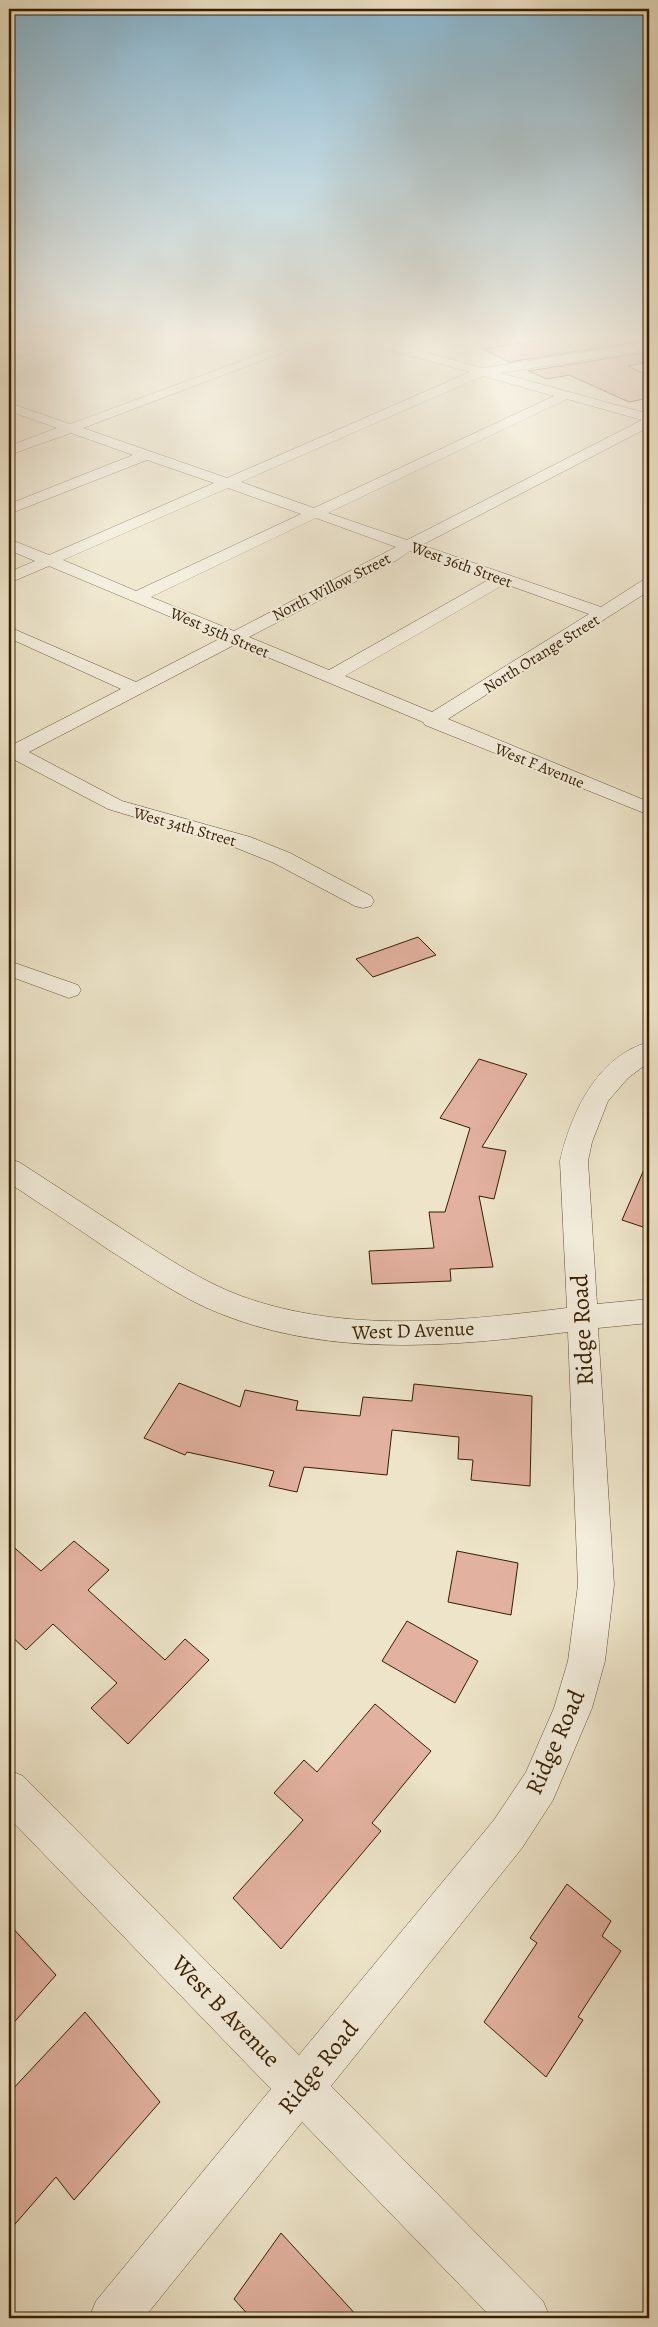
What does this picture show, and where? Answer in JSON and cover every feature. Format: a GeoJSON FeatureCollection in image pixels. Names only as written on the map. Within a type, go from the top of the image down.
{"type":"FeatureCollection","features":[{"type":"Feature","properties":{"kind":"street"},"geometry":{"type":"LineString","coordinates":[[9,451],[23,446]]}},
{"type":"Feature","properties":{"kind":"street","name":"West 36th Street"},"geometry":{"type":"LineString","coordinates":[[120,446],[603,614]]}},
{"type":"Feature","properties":{"kind":"street"},"geometry":{"type":"LineString","coordinates":[[9,578],[310,446]]}},
{"type":"Feature","properties":{"kind":"street"},"geometry":{"type":"LineString","coordinates":[[136,597],[458,446]]}},
{"type":"Feature","properties":{"kind":"street","name":"North Willow Street"},"geometry":{"type":"LineString","coordinates":[[11,750],[391,557],[409,545],[603,446]]}},
{"type":"Feature","properties":{"kind":"street"},"geometry":{"type":"LineString","coordinates":[[9,509],[146,455]]}},
{"type":"Feature","properties":{"kind":"street","name":"West 35th Street"},"geometry":{"type":"LineString","coordinates":[[9,544],[432,721]]}},
{"type":"Feature","properties":{"kind":"street"},"geometry":{"type":"LineString","coordinates":[[329,678],[502,578]]}},
{"type":"Feature","properties":{"kind":"street","name":"North Orange Street"},"geometry":{"type":"LineString","coordinates":[[432,721],[649,584]]}},
{"type":"Feature","properties":{"kind":"street"},"geometry":{"type":"LineString","coordinates":[[9,632],[134,688]]}},
{"type":"Feature","properties":{"kind":"street","name":"West F Avenue"},"geometry":{"type":"LineString","coordinates":[[432,721],[649,809]]}},
{"type":"Feature","properties":{"kind":"street","name":"West 34th Street"},"geometry":{"type":"LineString","coordinates":[[11,750],[115,805],[139,814],[242,842],[282,858],[363,901]]}},
{"type":"Feature","properties":{"kind":"street"},"geometry":{"type":"LineString","coordinates":[[9,968],[69,990]]}},
{"type":"Feature","properties":{"kind":"street","name":"Ridge Road"},"geometry":{"type":"LineString","coordinates":[[113,2318],[508,1834],[542,1780],[571,1717],[586,1666],[594,1614],[596,1585],[574,1161],[579,1134],[592,1103],[610,1080],[633,1060],[649,1050]]}},
{"type":"Feature","properties":{"kind":"street","name":"West D Avenue"},"geometry":{"type":"LineString","coordinates":[[9,1170],[163,1270],[197,1289],[232,1306],[287,1322],[340,1332],[377,1335],[444,1333],[649,1310]]}},
{"type":"Feature","properties":{"kind":"street","name":"West B Avenue"},"geometry":{"type":"LineString","coordinates":[[9,1790],[526,2318]]}},
{"type":"Feature","properties":{"kind":"building"},"geometry":{"type":"Polygon","coordinates":[[[418,937],[436,955],[373,977],[356,959],[418,937]]]}},
{"type":"Feature","properties":{"kind":"building"},"geometry":{"type":"Polygon","coordinates":[[[479,1059],[527,1074],[482,1147],[506,1151],[494,1199],[479,1196],[493,1267],[450,1269],[451,1281],[372,1284],[369,1251],[434,1248],[429,1212],[445,1212],[470,1128],[440,1118],[479,1059]]]}},
{"type":"Feature","properties":{"kind":"building"},"geometry":{"type":"Polygon","coordinates":[[[649,1158],[649,1229],[622,1220],[649,1158]]]}},
{"type":"Feature","properties":{"kind":"building"},"geometry":{"type":"Polygon","coordinates":[[[179,1383],[240,1407],[245,1390],[298,1401],[296,1410],[360,1416],[363,1397],[412,1401],[414,1384],[532,1396],[530,1486],[471,1480],[473,1460],[458,1459],[459,1437],[392,1430],[387,1475],[304,1467],[297,1492],[269,1486],[274,1471],[187,1452],[185,1455],[144,1438],[179,1383]]]}},
{"type":"Feature","properties":{"kind":"building"},"geometry":{"type":"Polygon","coordinates":[[[74,1541],[109,1570],[88,1590],[165,1660],[185,1639],[209,1660],[128,1744],[91,1708],[117,1683],[53,1624],[26,1650],[9,1634],[9,1543],[41,1571],[74,1541]]]}},
{"type":"Feature","properties":{"kind":"building"},"geometry":{"type":"Polygon","coordinates":[[[457,1551],[518,1563],[511,1615],[448,1602],[457,1551]]]}},
{"type":"Feature","properties":{"kind":"building"},"geometry":{"type":"Polygon","coordinates":[[[407,1621],[478,1661],[455,1703],[382,1661],[407,1621]]]}},
{"type":"Feature","properties":{"kind":"building"},"geometry":{"type":"Polygon","coordinates":[[[375,1704],[431,1751],[372,1823],[381,1831],[281,1949],[233,1898],[303,1820],[274,1793],[304,1760],[317,1772],[375,1704]]]}},
{"type":"Feature","properties":{"kind":"building"},"geometry":{"type":"Polygon","coordinates":[[[567,1884],[611,1921],[602,1936],[621,1951],[578,2017],[583,2020],[546,2077],[484,2022],[537,1943],[530,1938],[567,1884]]]}},
{"type":"Feature","properties":{"kind":"building"},"geometry":{"type":"Polygon","coordinates":[[[9,1924],[56,1975],[9,2028],[9,1924]]]}},
{"type":"Feature","properties":{"kind":"building"},"geometry":{"type":"Polygon","coordinates":[[[85,2012],[160,2102],[74,2200],[56,2177],[9,2231],[9,2093],[85,2012]]]}},
{"type":"Feature","properties":{"kind":"building"},"geometry":{"type":"Polygon","coordinates":[[[281,2233],[359,2318],[251,2318],[234,2299],[281,2233]]]}}]}
